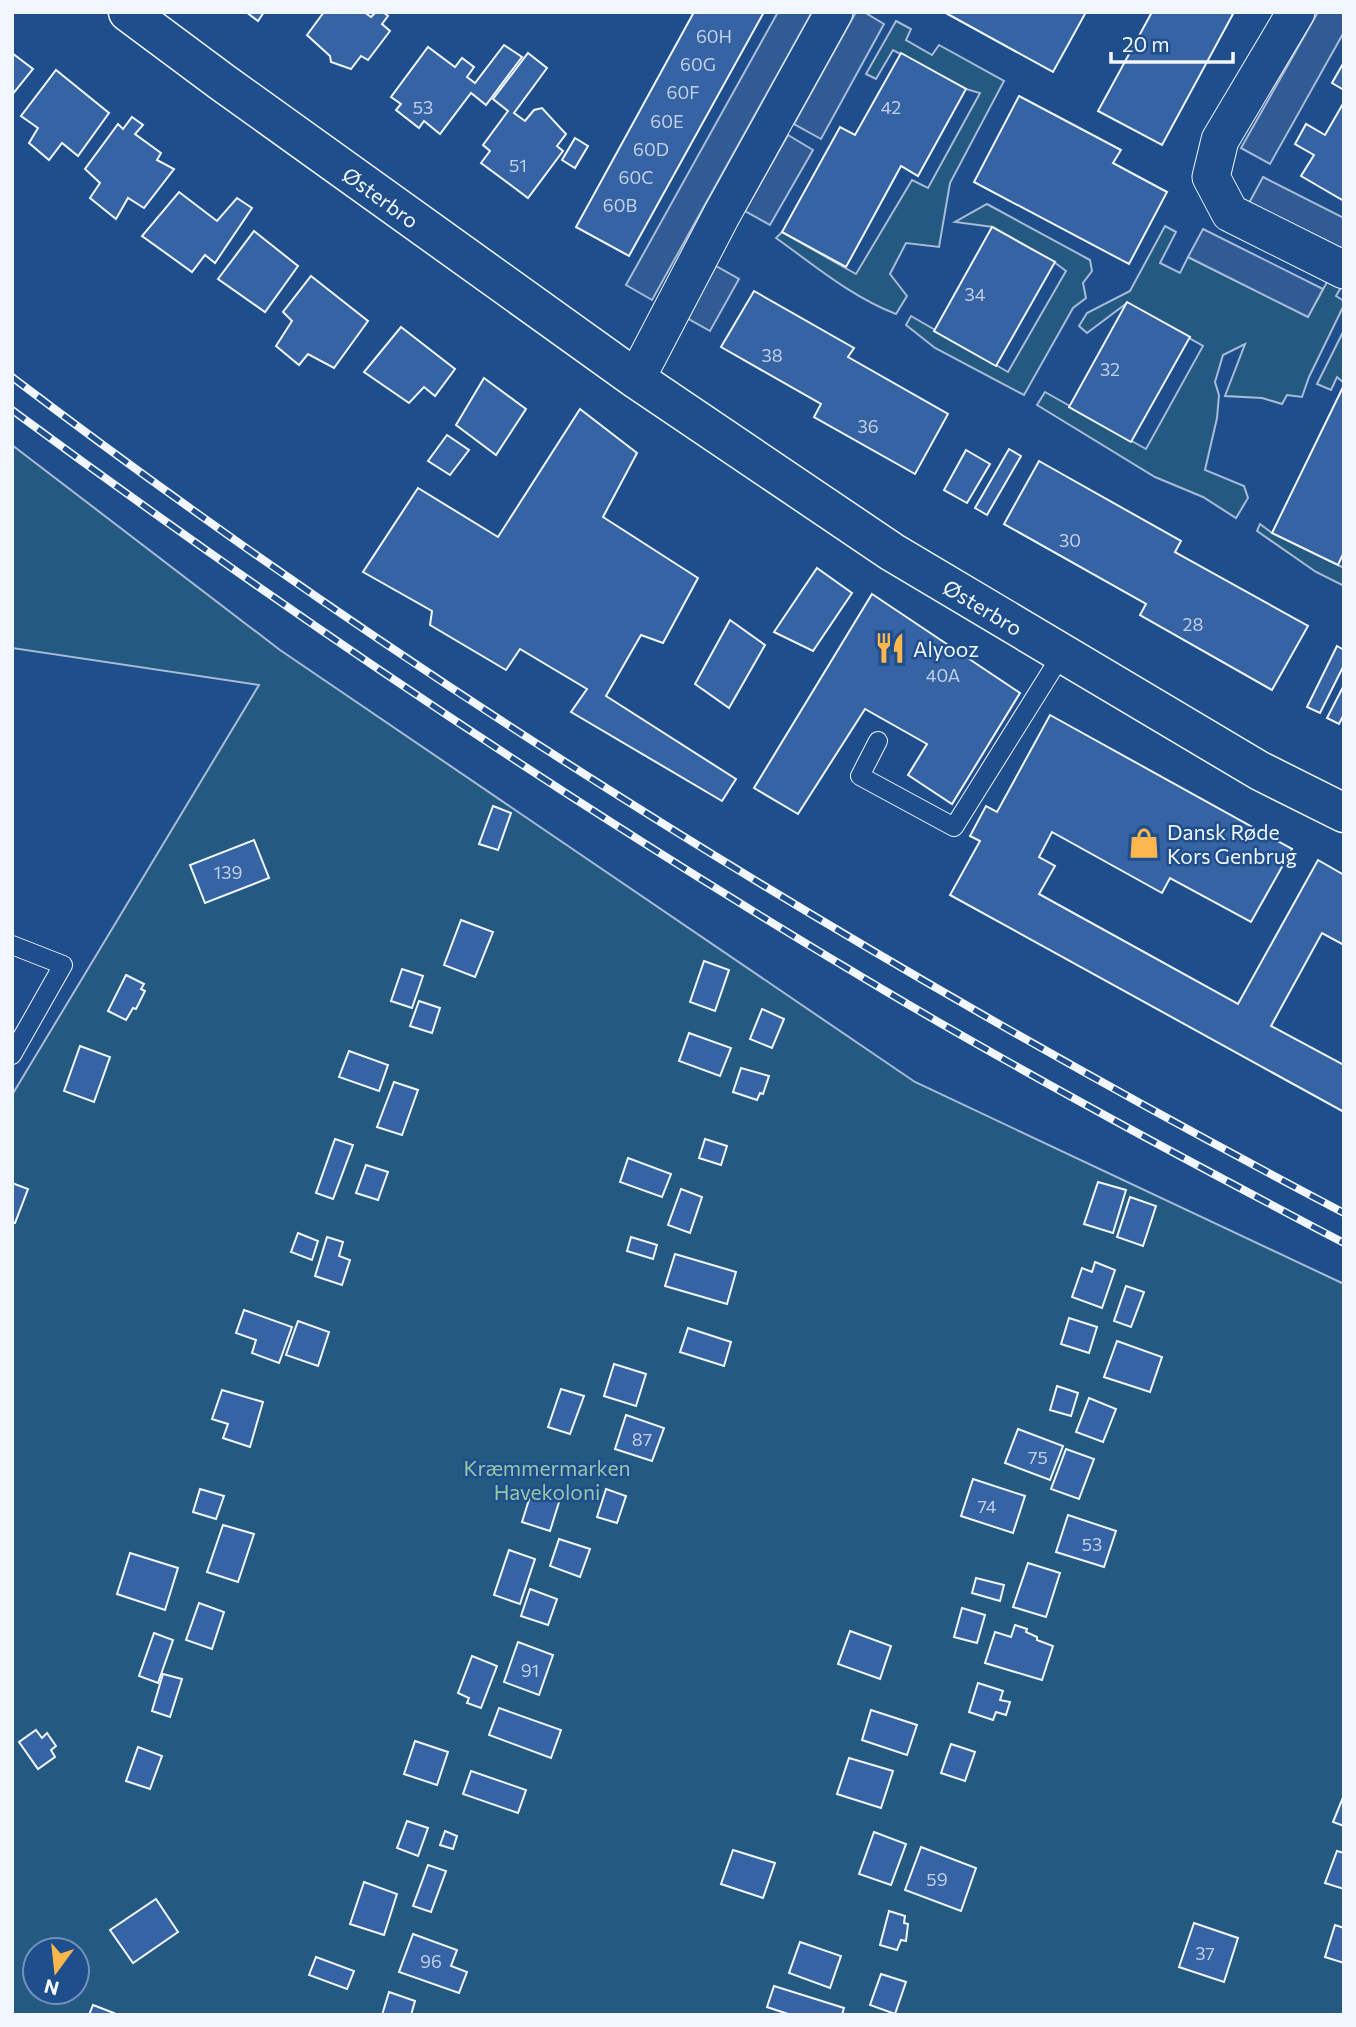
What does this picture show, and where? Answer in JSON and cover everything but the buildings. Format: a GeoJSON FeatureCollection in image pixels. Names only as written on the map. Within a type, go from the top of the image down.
{"type":"FeatureCollection","features":[{"type":"Feature","properties":{"kind":"street","name":"Østerbro"},"geometry":{"type":"LineString","coordinates":[[128,12],[636,380],[892,552],[1260,771],[1344,813]]}},
{"type":"Feature","properties":{"kind":"street"},"geometry":{"type":"LineString","coordinates":[[636,380],[721,216],[834,12]]}},
{"type":"Feature","properties":{"kind":"street"},"geometry":{"type":"LineString","coordinates":[[1296,12],[1220,140],[1211,177],[1230,213],[1344,270]]}},
{"type":"Feature","properties":{"kind":"lane"},"geometry":{"type":"LineString","coordinates":[[878,741],[860,776],[954,827],[1062,654]]}},
{"type":"Feature","properties":{"kind":"lane"},"geometry":{"type":"LineString","coordinates":[[12,945],[62,965],[12,1055]]}},
{"type":"Feature","properties":{"kind":"green space"},"geometry":{"type":"Polygon","coordinates":[[[896,21],[911,29],[906,40],[932,55],[939,45],[1004,81],[950,183],[939,247],[906,243],[890,274],[907,296],[896,314],[849,290],[776,238],[782,232],[856,274],[912,180],[928,188],[980,93],[966,89],[893,50],[876,79],[866,74],[896,21]]]}},
{"type":"Feature","properties":{"kind":"green space"},"geometry":{"type":"Polygon","coordinates":[[[987,204],[1090,260],[1092,271],[1083,283],[1086,298],[1073,308],[1024,395],[935,348],[906,325],[911,316],[1008,372],[1066,271],[993,227],[955,222],[987,204]]]}},
{"type":"Feature","properties":{"kind":"green space"},"geometry":{"type":"Polygon","coordinates":[[[1165,226],[1176,232],[1160,263],[1180,273],[1188,257],[1308,317],[1327,282],[1343,284],[1336,296],[1344,301],[1344,305],[1302,397],[1287,395],[1282,404],[1262,398],[1225,396],[1245,344],[1223,355],[1215,382],[1219,395],[1217,418],[1205,470],[1244,486],[1248,498],[1236,518],[1203,497],[1155,477],[1037,405],[1045,392],[1146,449],[1203,346],[1127,303],[1087,333],[1079,326],[1087,313],[1130,291],[1165,226]]]}},
{"type":"Feature","properties":{"kind":"green space"},"geometry":{"type":"Polygon","coordinates":[[[1344,330],[1344,383],[1337,377],[1331,390],[1317,384],[1344,330]]]}},
{"type":"Feature","properties":{"kind":"green space","name":"Kræmmermarken Havekoloni"},"geometry":{"type":"Polygon","coordinates":[[[12,445],[280,650],[915,1082],[1344,1284],[1344,2015],[12,2015],[12,1095],[259,685],[12,648],[12,445]]]}},
{"type":"Feature","properties":{"kind":"green space"},"geometry":{"type":"Polygon","coordinates":[[[1260,524],[1272,533],[1344,568],[1344,586],[1316,572],[1257,531],[1260,524]]]}},
{"type":"Feature","properties":{"kind":"shaded area"},"geometry":{"type":"Polygon","coordinates":[[[778,12],[812,12],[652,300],[626,285],[778,12]]]}},
{"type":"Feature","properties":{"kind":"shaded area"},"geometry":{"type":"Polygon","coordinates":[[[856,12],[864,12],[884,24],[821,139],[794,124],[856,12]]]}},
{"type":"Feature","properties":{"kind":"shaded area"},"geometry":{"type":"Polygon","coordinates":[[[1318,12],[1344,12],[1344,32],[1270,164],[1241,148],[1318,12]]]}},
{"type":"Feature","properties":{"kind":"shaded area"},"geometry":{"type":"Polygon","coordinates":[[[788,135],[813,150],[770,225],[745,211],[788,135]]]}},
{"type":"Feature","properties":{"kind":"shaded area"},"geometry":{"type":"Polygon","coordinates":[[[1263,177],[1344,218],[1342,249],[1249,203],[1263,177]]]}},
{"type":"Feature","properties":{"kind":"shaded area"},"geometry":{"type":"Polygon","coordinates":[[[1203,229],[1323,289],[1308,317],[1188,257],[1203,229]]]}},
{"type":"Feature","properties":{"kind":"shaded area"},"geometry":{"type":"Polygon","coordinates":[[[716,266],[739,279],[710,331],[687,318],[716,266]]]}},
{"type":"Feature","properties":{"kind":"railway"},"geometry":{"type":"LineString","coordinates":[[12,377],[170,494],[331,607],[661,822],[829,925],[999,1024],[1344,1213]]}},
{"type":"Feature","properties":{"kind":"railway"},"geometry":{"type":"LineString","coordinates":[[12,410],[225,564],[333,638],[663,855],[887,992],[1000,1057],[1344,1243]]}},
{"type":"Feature","properties":{"kind":"place","name":"Alyooz"},"geometry":{"type":"Point","coordinates":[890,648]}},
{"type":"Feature","properties":{"kind":"place","name":"Dansk Røde Kors Genbrug"},"geometry":{"type":"Point","coordinates":[1144,843]}}]}
